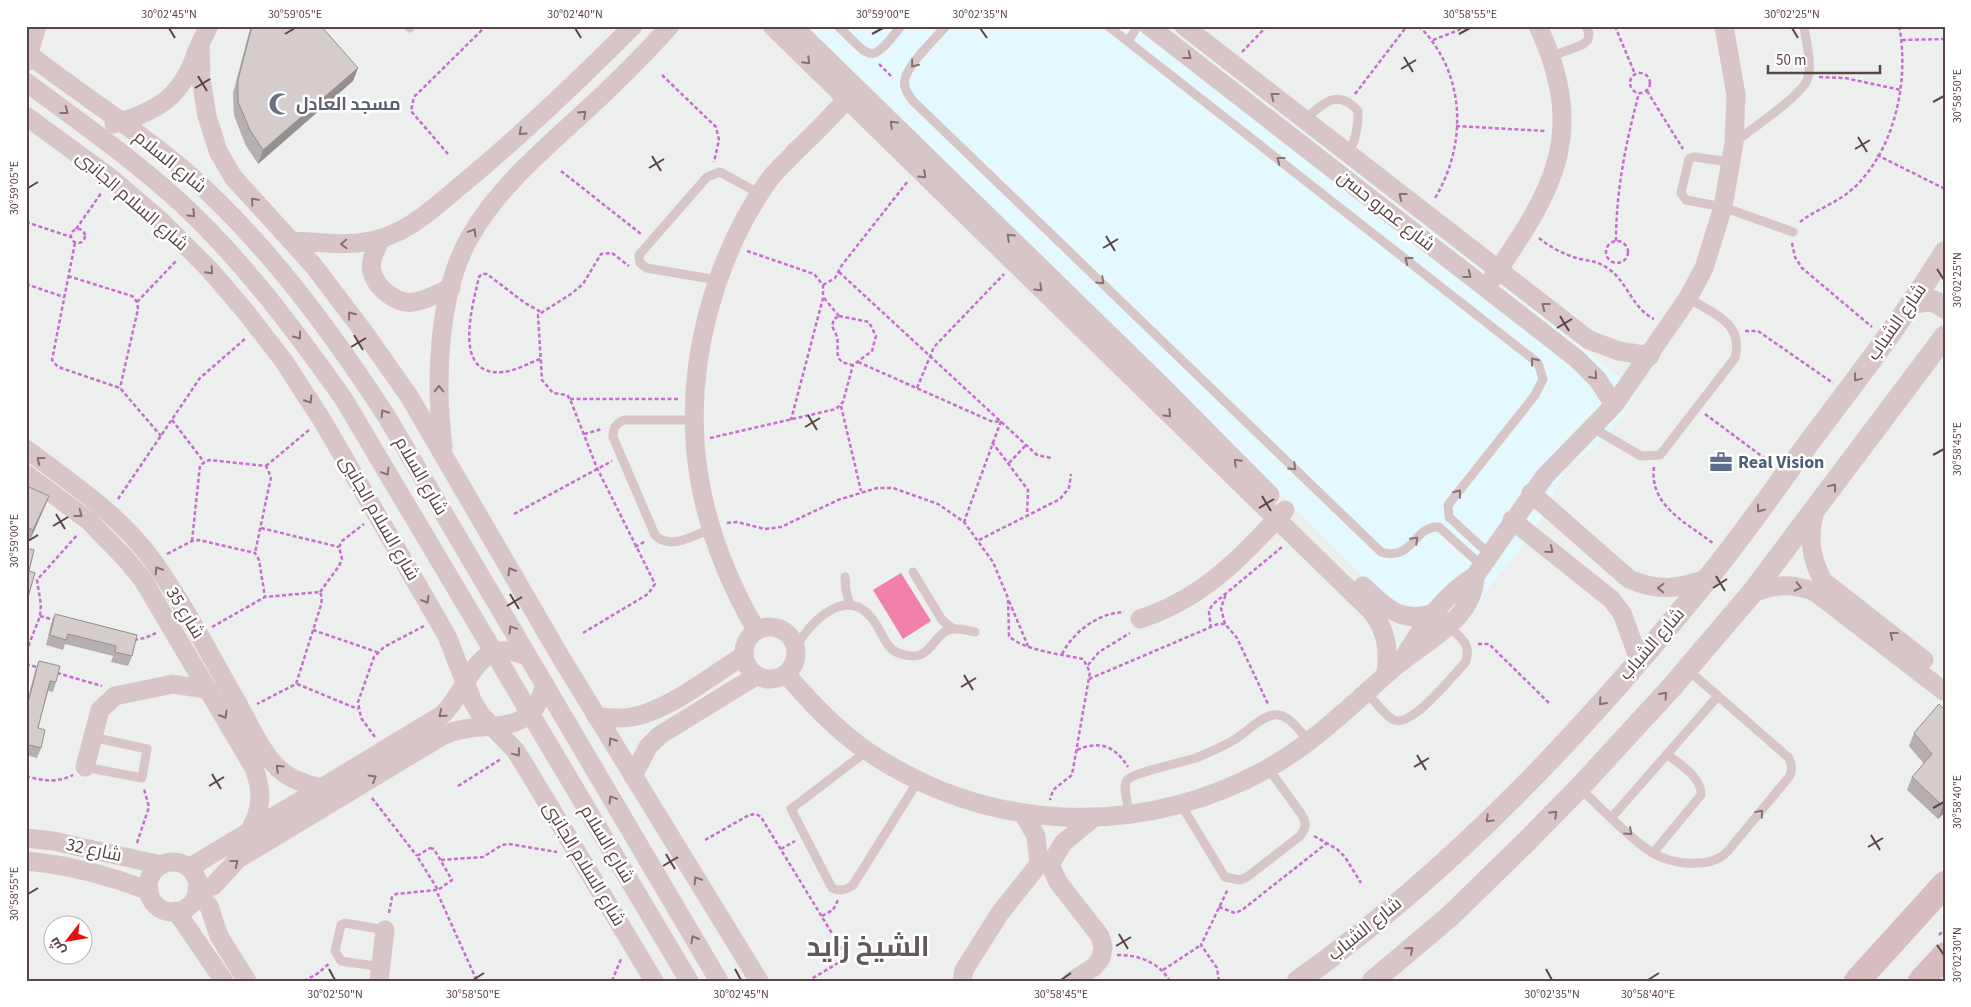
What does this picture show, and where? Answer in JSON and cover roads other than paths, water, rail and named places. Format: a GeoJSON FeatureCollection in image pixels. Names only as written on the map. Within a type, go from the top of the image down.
{"type":"FeatureCollection","features":[{"type":"Feature","properties":{"kind":"main road"},"geometry":{"type":"LineString","coordinates":[[1857,981],[1945,884]]}},
{"type":"Feature","properties":{"kind":"street"},"geometry":{"type":"LineString","coordinates":[[27,56],[37,26]]}},
{"type":"Feature","properties":{"kind":"street"},"geometry":{"type":"LineString","coordinates":[[91,130],[142,116],[160,107],[174,94],[186,78],[197,35],[210,26]]}},
{"type":"Feature","properties":{"kind":"street"},"geometry":{"type":"LineString","coordinates":[[268,256],[290,239],[333,245],[357,244],[381,239],[399,232],[418,220],[490,161],[573,86],[633,26]]}},
{"type":"Feature","properties":{"kind":"street"},"geometry":{"type":"LineString","coordinates":[[444,456],[440,423],[439,374],[444,324],[451,288],[461,253],[470,235],[498,196],[530,162],[589,108],[670,26]]}},
{"type":"Feature","properties":{"kind":"street"},"geometry":{"type":"LineString","coordinates":[[772,26],[851,95],[977,216],[1280,514],[1392,611],[1406,617],[1421,618],[1434,613]]}},
{"type":"Feature","properties":{"kind":"street"},"geometry":{"type":"LineString","coordinates":[[793,26],[917,170],[977,216],[1014,264],[1106,342]]}},
{"type":"Feature","properties":{"kind":"street","name":"شارع عمرو حسن"},"geometry":{"type":"LineString","coordinates":[[1149,26],[1588,369],[1614,405]]}},
{"type":"Feature","properties":{"kind":"street","name":"شارع عمرو حسن"},"geometry":{"type":"LineString","coordinates":[[1184,26],[1589,340],[1619,351],[1650,356]]}},
{"type":"Feature","properties":{"kind":"street"},"geometry":{"type":"LineString","coordinates":[[1485,288],[1528,226],[1551,181],[1563,132],[1562,103],[1552,56],[1538,26]]}},
{"type":"Feature","properties":{"kind":"street"},"geometry":{"type":"LineString","coordinates":[[1402,660],[1415,654],[1448,626],[1467,602],[1483,565],[1531,493],[1559,459],[1594,428],[1614,405],[1650,356],[1688,298],[1704,268],[1723,207],[1734,143],[1736,95],[1724,26]]}},
{"type":"Feature","properties":{"kind":"street"},"geometry":{"type":"LineString","coordinates":[[197,35],[206,116],[218,151],[233,176],[290,239],[363,331],[409,396],[596,716],[759,981]]}},
{"type":"Feature","properties":{"kind":"street","name":"شارع السلام"},"geometry":{"type":"LineString","coordinates":[[27,56],[121,122],[184,170],[241,226],[268,256],[330,334],[360,375],[719,981]]}},
{"type":"Feature","properties":{"kind":"street","name":"شارع السلام"},"geometry":{"type":"LineString","coordinates":[[26,82],[91,130],[181,203],[237,260],[282,314],[342,398],[689,981]]}},
{"type":"Feature","properties":{"kind":"street"},"geometry":{"type":"LineString","coordinates":[[756,630],[722,564],[703,500],[694,441],[694,398],[700,342],[717,280],[731,245],[760,194],[771,178],[851,95]]}},
{"type":"Feature","properties":{"kind":"street","name":"شارع السلام الجانبى"},"geometry":{"type":"LineString","coordinates":[[26,116],[112,179],[188,248],[258,327],[283,360],[322,420],[437,619],[454,651],[480,714],[515,750],[654,981]]}},
{"type":"Feature","properties":{"kind":"street"},"geometry":{"type":"LineString","coordinates":[[1314,155],[1327,138]]}},
{"type":"Feature","properties":{"kind":"street"},"geometry":{"type":"LineString","coordinates":[[381,239],[374,252],[371,272],[380,287],[394,298],[412,303],[451,288]]}},
{"type":"Feature","properties":{"kind":"street","name":"شارع الشباب"},"geometry":{"type":"LineString","coordinates":[[1298,981],[1381,917],[1441,864],[1555,753],[1639,660],[1727,554],[1912,304],[1945,252]]}},
{"type":"Feature","properties":{"kind":"street"},"geometry":{"type":"LineString","coordinates":[[1912,304],[1923,300],[1934,301],[1945,308]]}},
{"type":"Feature","properties":{"kind":"street"},"geometry":{"type":"LineString","coordinates":[[1373,981],[1449,917],[1580,788],[1687,669],[1751,594],[1945,336]]}},
{"type":"Feature","properties":{"kind":"street","name":"شارع 35"},"geometry":{"type":"LineString","coordinates":[[26,449],[109,513],[153,561],[270,759],[278,768],[298,782],[322,788]]}},
{"type":"Feature","properties":{"kind":"street","name":"شارع 35"},"geometry":{"type":"LineString","coordinates":[[26,474],[89,522],[126,559],[148,588],[254,768],[260,784],[261,800],[258,817],[250,832]]}},
{"type":"Feature","properties":{"kind":"street"},"geometry":{"type":"LineString","coordinates":[[1531,493],[1629,579],[1648,587],[1668,588],[1689,585],[1709,578]]}},
{"type":"Feature","properties":{"kind":"street"},"geometry":{"type":"LineString","coordinates":[[460,543],[477,510]]}},
{"type":"Feature","properties":{"kind":"street"},"geometry":{"type":"LineString","coordinates":[[1816,510],[1812,524],[1812,554],[1823,581],[1945,676]]}},
{"type":"Feature","properties":{"kind":"street"},"geometry":{"type":"LineString","coordinates":[[1280,514],[1295,537],[1372,612],[1381,625],[1387,640],[1389,656],[1386,674]]}},
{"type":"Feature","properties":{"kind":"street"},"geometry":{"type":"LineString","coordinates":[[1140,619],[1168,610],[1204,589],[1280,514]]}},
{"type":"Feature","properties":{"kind":"street"},"geometry":{"type":"LineString","coordinates":[[1512,520],[1611,599],[1622,613],[1639,660]]}},
{"type":"Feature","properties":{"kind":"street"},"geometry":{"type":"LineString","coordinates":[[786,674],[830,722],[867,751],[918,781],[954,796],[990,807],[1023,813],[1092,819],[1130,814],[1180,803],[1218,791],[1268,768],[1309,741],[1402,660],[1434,613],[1453,591],[1483,565]]}},
{"type":"Feature","properties":{"kind":"street"},"geometry":{"type":"LineString","coordinates":[[1751,594],[1770,587],[1789,585],[1815,592],[1945,692]]}},
{"type":"Feature","properties":{"kind":"street"},"geometry":{"type":"LineString","coordinates":[[1434,613],[1448,626]]}},
{"type":"Feature","properties":{"kind":"street"},"geometry":{"type":"LineString","coordinates":[[766,626],[780,628],[792,638],[796,647],[793,667],[786,674],[776,679],[756,676],[748,667],[743,656],[748,636],[766,626]]}},
{"type":"Feature","properties":{"kind":"street"},"geometry":{"type":"LineString","coordinates":[[189,868],[442,715],[452,706],[475,665],[493,652],[511,650],[528,656]]}},
{"type":"Feature","properties":{"kind":"street"},"geometry":{"type":"LineString","coordinates":[[173,684],[188,655]]}},
{"type":"Feature","properties":{"kind":"street"},"geometry":{"type":"LineString","coordinates":[[596,716],[631,718],[663,707],[743,656]]}},
{"type":"Feature","properties":{"kind":"street"},"geometry":{"type":"LineString","coordinates":[[633,776],[648,746],[674,725],[756,676]]}},
{"type":"Feature","properties":{"kind":"street"},"geometry":{"type":"LineString","coordinates":[[86,768],[100,710],[106,702],[125,693],[173,684],[209,690]]}},
{"type":"Feature","properties":{"kind":"street"},"geometry":{"type":"LineString","coordinates":[[197,892],[213,886],[238,859],[453,730],[466,727],[512,725],[529,715],[537,707],[545,685]]}},
{"type":"Feature","properties":{"kind":"street"},"geometry":{"type":"LineString","coordinates":[[663,707],[674,725]]}},
{"type":"Feature","properties":{"kind":"street"},"geometry":{"type":"LineString","coordinates":[[1023,813],[1036,836],[1044,864],[1100,936],[1103,946],[1101,958],[1094,967],[1072,981]]}},
{"type":"Feature","properties":{"kind":"street"},"geometry":{"type":"LineString","coordinates":[[962,981],[964,970],[1000,913],[1063,843],[1092,819]]}},
{"type":"Feature","properties":{"kind":"street","name":"شارع 32"},"geometry":{"type":"LineString","coordinates":[[26,838],[52,841],[161,865]]}},
{"type":"Feature","properties":{"kind":"street","name":"شارع 32"},"geometry":{"type":"LineString","coordinates":[[26,861],[84,869],[112,876],[149,891]]}},
{"type":"Feature","properties":{"kind":"street"},"geometry":{"type":"LineString","coordinates":[[175,862],[189,868],[197,879],[197,892],[189,906],[176,911],[162,908],[156,904],[149,891],[151,876],[161,865],[175,862]]}},
{"type":"Feature","properties":{"kind":"street"},"geometry":{"type":"LineString","coordinates":[[197,892],[209,906],[219,936],[247,981]]}},
{"type":"Feature","properties":{"kind":"street"},"geometry":{"type":"LineString","coordinates":[[176,911],[224,981]]}},
{"type":"Feature","properties":{"kind":"street"},"geometry":{"type":"LineString","coordinates":[[380,974],[385,930]]}},
{"type":"Feature","properties":{"kind":"lane"},"geometry":{"type":"LineString","coordinates":[[838,26],[864,51],[869,53],[882,51],[901,26]]}},
{"type":"Feature","properties":{"kind":"lane"},"geometry":{"type":"LineString","coordinates":[[946,26],[910,69],[905,80],[906,91],[913,101],[1381,552],[1390,555],[1399,554],[1426,529],[1439,526],[1483,565]]}},
{"type":"Feature","properties":{"kind":"lane"},"geometry":{"type":"LineString","coordinates":[[1108,26],[1538,363],[1543,379],[1535,395],[1448,505],[1449,517],[1483,565]]}},
{"type":"Feature","properties":{"kind":"lane"},"geometry":{"type":"LineString","coordinates":[[1128,41],[1138,26]]}},
{"type":"Feature","properties":{"kind":"lane"},"geometry":{"type":"LineString","coordinates":[[1552,56],[1582,45],[1588,40],[1589,33],[1586,26]]}},
{"type":"Feature","properties":{"kind":"lane"},"geometry":{"type":"LineString","coordinates":[[1734,143],[1794,96],[1807,80],[1809,70],[1804,26]]}},
{"type":"Feature","properties":{"kind":"lane"},"geometry":{"type":"LineString","coordinates":[[1305,120],[1329,101],[1339,98],[1350,101],[1358,111],[1358,125],[1355,140],[1348,154]]}},
{"type":"Feature","properties":{"kind":"lane"},"geometry":{"type":"LineString","coordinates":[[1730,162],[1694,157],[1689,159],[1682,193],[1686,200],[1723,207],[1793,232]]}},
{"type":"Feature","properties":{"kind":"lane"},"geometry":{"type":"LineString","coordinates":[[717,280],[647,268],[640,263],[639,255],[712,174],[720,172],[760,194]]}},
{"type":"Feature","properties":{"kind":"lane"},"geometry":{"type":"LineString","coordinates":[[1594,428],[1641,456],[1660,455],[1735,358],[1739,345],[1737,335],[1728,324],[1688,298]]}},
{"type":"Feature","properties":{"kind":"lane"},"geometry":{"type":"LineString","coordinates":[[694,420],[624,420],[617,423],[613,430],[613,437],[656,536],[660,540],[674,542],[711,529]]}},
{"type":"Feature","properties":{"kind":"lane"},"geometry":{"type":"LineString","coordinates":[[913,572],[938,614],[947,625],[953,629],[975,632]]}},
{"type":"Feature","properties":{"kind":"lane"},"geometry":{"type":"LineString","coordinates":[[845,576],[846,591],[850,605]]}},
{"type":"Feature","properties":{"kind":"lane"},"geometry":{"type":"LineString","coordinates":[[796,647],[807,628],[819,618],[840,606],[850,605],[860,608],[868,614],[886,644],[893,651],[916,656],[925,652],[938,637],[953,629]]}},
{"type":"Feature","properties":{"kind":"lane"},"geometry":{"type":"LineString","coordinates":[[938,614],[938,637]]}},
{"type":"Feature","properties":{"kind":"lane"},"geometry":{"type":"LineString","coordinates":[[1366,692],[1394,720],[1410,719],[1465,663],[1468,648],[1464,641],[1448,626]]}},
{"type":"Feature","properties":{"kind":"lane"},"geometry":{"type":"LineString","coordinates":[[1580,788],[1653,853],[1701,864],[1715,862],[1726,852],[1792,771],[1788,758],[1687,669]]}},
{"type":"Feature","properties":{"kind":"lane"},"geometry":{"type":"LineString","coordinates":[[1612,817],[1718,696]]}},
{"type":"Feature","properties":{"kind":"lane"},"geometry":{"type":"LineString","coordinates":[[1130,814],[1125,787],[1127,780],[1132,775],[1173,766],[1206,754],[1272,715],[1281,715],[1288,719],[1309,741]]}},
{"type":"Feature","properties":{"kind":"lane"},"geometry":{"type":"LineString","coordinates":[[86,768],[140,779],[147,749],[92,737]]}},
{"type":"Feature","properties":{"kind":"lane"},"geometry":{"type":"LineString","coordinates":[[867,751],[791,808],[832,888],[837,890],[852,885],[918,781]]}},
{"type":"Feature","properties":{"kind":"lane"},"geometry":{"type":"LineString","coordinates":[[1653,853],[1701,795],[1702,789],[1696,779],[1667,754]]}},
{"type":"Feature","properties":{"kind":"lane"},"geometry":{"type":"LineString","coordinates":[[1180,803],[1225,877],[1232,880],[1247,877],[1300,836],[1305,830],[1306,822],[1302,815],[1268,768]]}},
{"type":"Feature","properties":{"kind":"lane"},"geometry":{"type":"LineString","coordinates":[[380,974],[341,961],[335,951],[341,925],[385,930]]}},
{"type":"Feature","properties":{"kind":"place","name":"مسجد العادل"},"geometry":{"type":"Point","coordinates":[280,104]}},
{"type":"Feature","properties":{"kind":"place","name":"Real Vision"},"geometry":{"type":"Point","coordinates":[1721,462]}},
{"type":"Feature","properties":{"kind":"district","name":"الشيخ زايد"},"geometry":{"type":"Point","coordinates":[868,947]}}]}
